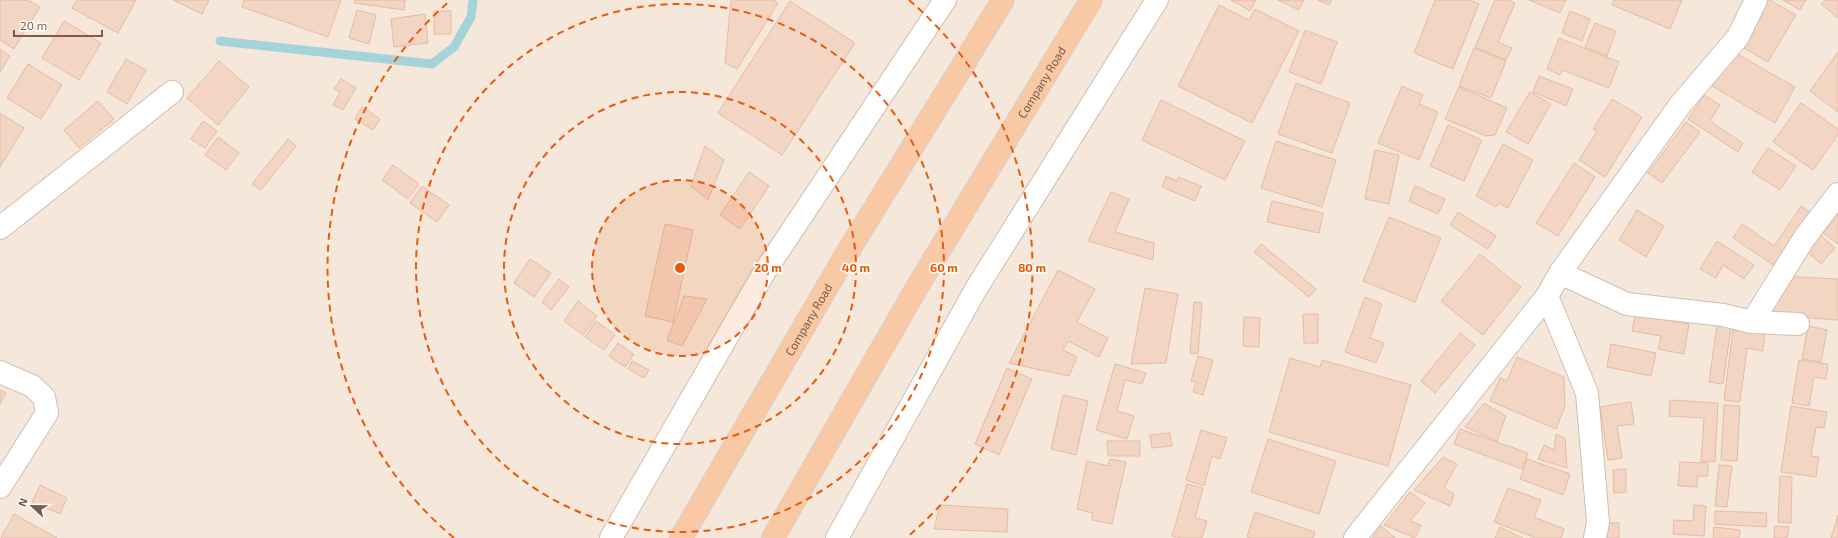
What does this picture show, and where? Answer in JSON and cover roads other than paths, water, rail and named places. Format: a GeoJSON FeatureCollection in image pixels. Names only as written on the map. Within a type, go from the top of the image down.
{"type":"FeatureCollection","features":[{"type":"Feature","properties":{"kind":"highway","name":"Company Road"},"geometry":{"type":"LineString","coordinates":[[681,538],[844,258],[1003,0]]}},
{"type":"Feature","properties":{"kind":"highway","name":"Company Road"},"geometry":{"type":"LineString","coordinates":[[773,538],[916,289],[1091,0]]}},
{"type":"Feature","properties":{"kind":"street"},"geometry":{"type":"LineString","coordinates":[[610,538],[766,271],[945,0]]}},
{"type":"Feature","properties":{"kind":"street"},"geometry":{"type":"LineString","coordinates":[[837,538],[976,289],[1157,0]]}},
{"type":"Feature","properties":{"kind":"street"},"geometry":{"type":"LineString","coordinates":[[1355,538],[1547,296],[1560,273],[1680,105],[1738,37],[1756,0]]}},
{"type":"Feature","properties":{"kind":"street"},"geometry":{"type":"LineString","coordinates":[[0,228],[172,92]]}},
{"type":"Feature","properties":{"kind":"street"},"geometry":{"type":"LineString","coordinates":[[1752,322],[1805,237],[1838,194]]}},
{"type":"Feature","properties":{"kind":"street"},"geometry":{"type":"LineString","coordinates":[[1560,273],[1627,304],[1723,315],[1752,322],[1798,324]]}},
{"type":"Feature","properties":{"kind":"street"},"geometry":{"type":"LineString","coordinates":[[1547,296],[1587,392],[1598,522],[1594,538]]}},
{"type":"Feature","properties":{"kind":"street"},"geometry":{"type":"LineString","coordinates":[[0,372],[32,386],[44,398],[47,413],[0,486]]}},
{"type":"Feature","properties":{"kind":"waterway"},"geometry":{"type":"LineString","coordinates":[[220,41],[432,64],[454,47],[471,17],[473,0]]}}]}
